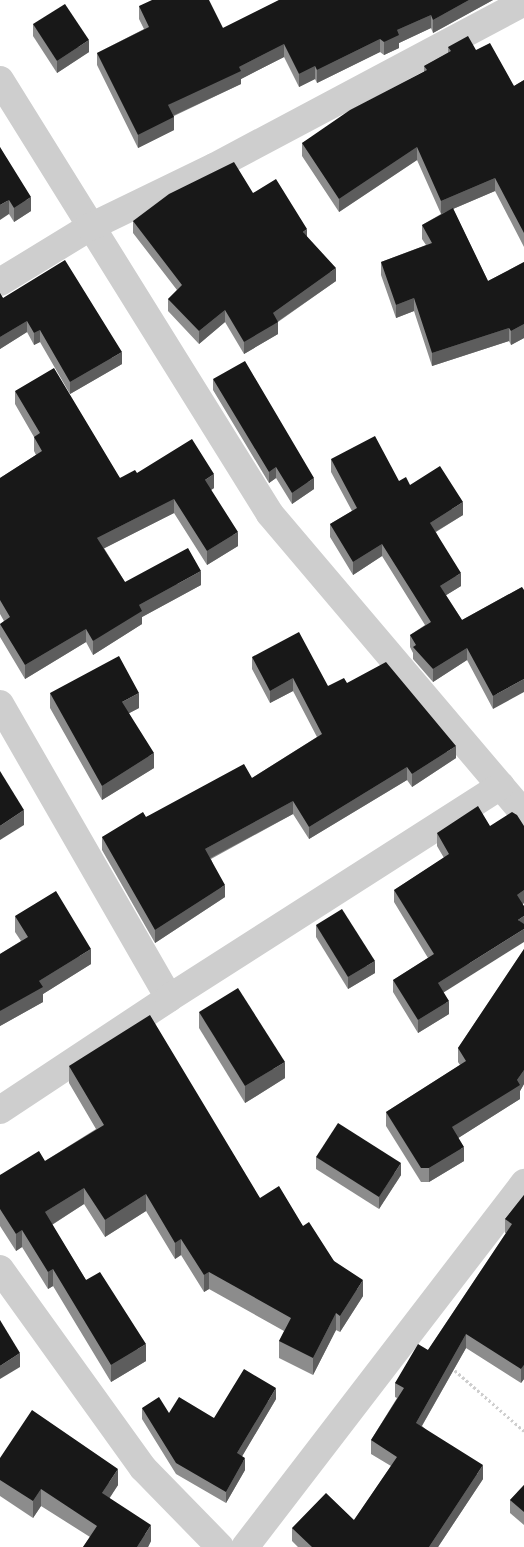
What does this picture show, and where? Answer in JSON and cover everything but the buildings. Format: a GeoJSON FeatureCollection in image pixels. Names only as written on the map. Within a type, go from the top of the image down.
{"type":"FeatureCollection","features":[{"type":"Feature","properties":{"kind":"street"},"geometry":{"type":"LineString","coordinates":[[0,282],[90,227],[214,167],[524,2]]}},
{"type":"Feature","properties":{"kind":"street"},"geometry":{"type":"LineString","coordinates":[[0,80],[270,514],[524,814]]}},
{"type":"Feature","properties":{"kind":"street"},"geometry":{"type":"LineString","coordinates":[[0,704],[169,998]]}},
{"type":"Feature","properties":{"kind":"street"},"geometry":{"type":"LineString","coordinates":[[0,1110],[169,998],[500,786]]}},
{"type":"Feature","properties":{"kind":"street"},"geometry":{"type":"LineString","coordinates":[[245,1547],[524,1183]]}},
{"type":"Feature","properties":{"kind":"street"},"geometry":{"type":"LineString","coordinates":[[0,1269],[143,1468],[220,1547]]}},
{"type":"Feature","properties":{"kind":"path"},"geometry":{"type":"LineString","coordinates":[[446,1363],[524,1431]]}}]}
